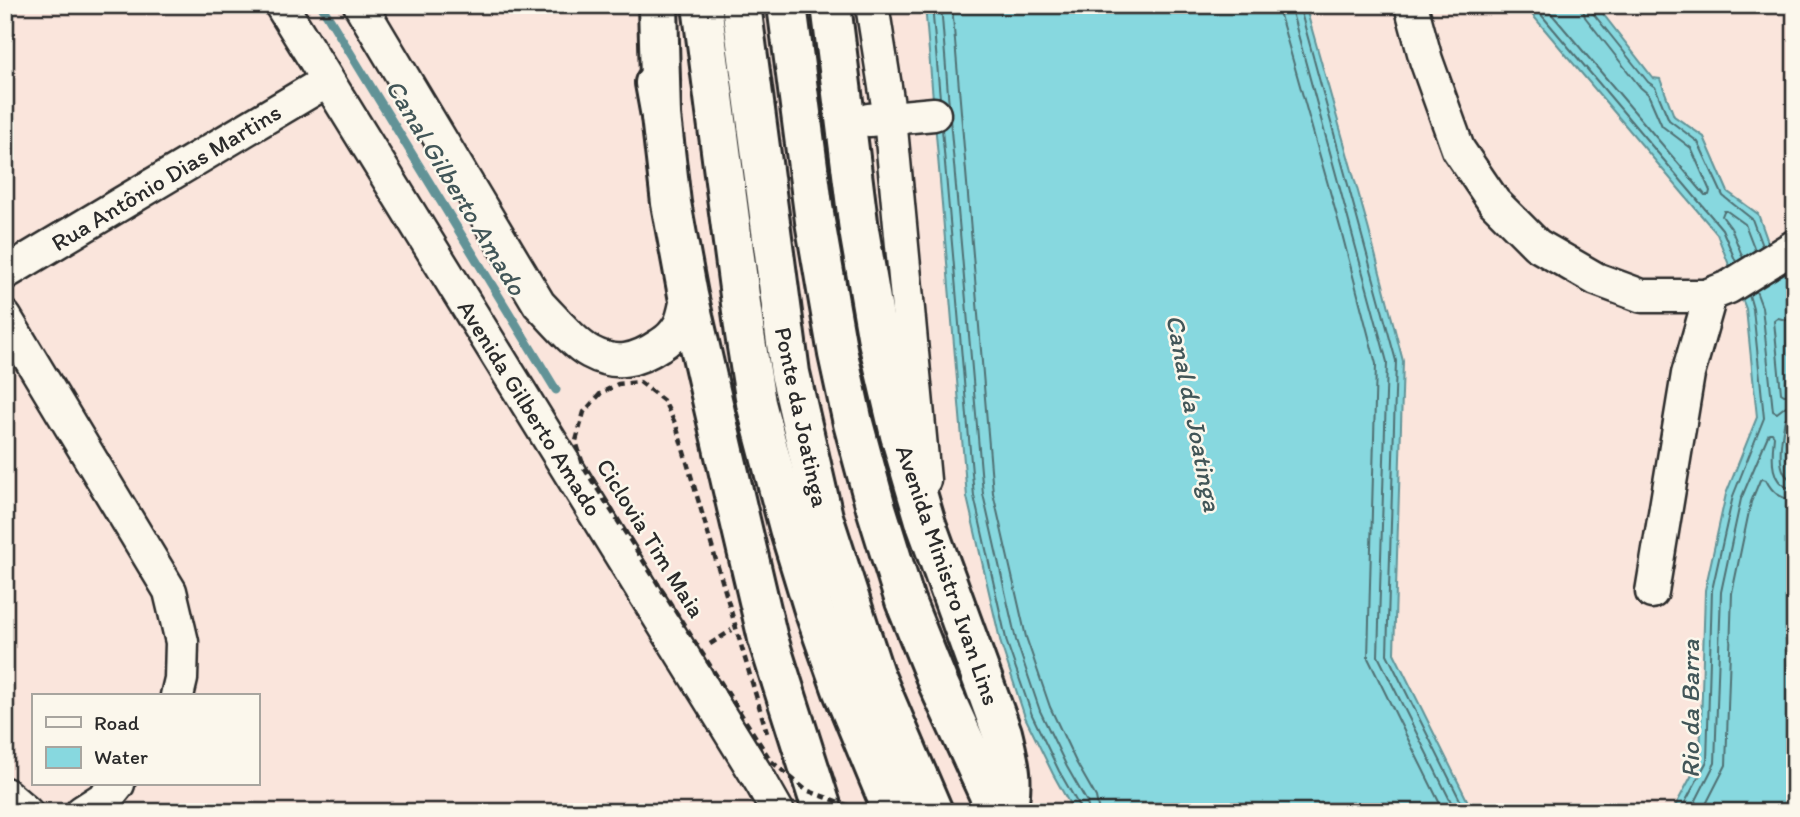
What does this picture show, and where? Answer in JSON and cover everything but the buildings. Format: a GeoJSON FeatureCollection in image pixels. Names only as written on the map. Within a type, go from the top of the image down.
{"type":"FeatureCollection","features":[{"type":"Feature","properties":{"kind":"main road"},"geometry":{"type":"LineString","coordinates":[[642,5],[661,116],[671,203],[688,295],[768,639],[823,812]]}},
{"type":"Feature","properties":{"kind":"main road"},"geometry":{"type":"LineString","coordinates":[[658,5],[661,116]]}},
{"type":"Feature","properties":{"kind":"main road","name":"Ponte da Joatinga"},"geometry":{"type":"LineString","coordinates":[[702,5],[728,212],[757,404],[789,528],[842,688],[893,812]]}},
{"type":"Feature","properties":{"kind":"main road","name":"Ponte da Joatinga"},"geometry":{"type":"LineString","coordinates":[[741,5],[790,373],[823,517],[874,674],[933,812]]}},
{"type":"Feature","properties":{"kind":"main road","name":"Ponte da Joatinga"},"geometry":{"type":"LineString","coordinates":[[787,5],[815,220],[853,423],[905,601],[938,683],[997,812]]}},
{"type":"Feature","properties":{"kind":"main road","name":"Avenida Ministro Ivan Lins"},"geometry":{"type":"LineString","coordinates":[[831,5],[859,230],[878,341],[900,435],[926,524],[1002,733],[1010,764],[1011,796],[1006,812]]}},
{"type":"Feature","properties":{"kind":"street","name":"Avenida Gilberto Amado"},"geometry":{"type":"LineString","coordinates":[[281,5],[778,812]]}},
{"type":"Feature","properties":{"kind":"street"},"geometry":{"type":"LineString","coordinates":[[360,5],[539,304],[587,351],[608,360],[629,360],[648,353],[666,341],[679,326],[688,295]]}},
{"type":"Feature","properties":{"kind":"street"},"geometry":{"type":"LineString","coordinates":[[872,5],[890,118],[923,463],[926,524]]}},
{"type":"Feature","properties":{"kind":"street"},"geometry":{"type":"LineString","coordinates":[[1411,5],[1426,60],[1458,149],[1493,202],[1537,246],[1596,279],[1642,296],[1718,291]]}},
{"type":"Feature","properties":{"kind":"street","name":"Rua Antônio Dias Martins"},"geometry":{"type":"LineString","coordinates":[[5,273],[327,81]]}},
{"type":"Feature","properties":{"kind":"street"},"geometry":{"type":"LineString","coordinates":[[846,122],[934,114]]}},
{"type":"Feature","properties":{"kind":"street"},"geometry":{"type":"LineString","coordinates":[[1652,592],[1688,374],[1707,307],[1718,291],[1795,246]]}},
{"type":"Feature","properties":{"kind":"street"},"geometry":{"type":"LineString","coordinates":[[5,317],[170,592],[182,642],[181,679],[177,694]]}},
{"type":"Feature","properties":{"kind":"street"},"geometry":{"type":"LineString","coordinates":[[1010,764],[1024,812]]}},
{"type":"Feature","properties":{"kind":"street"},"geometry":{"type":"LineString","coordinates":[[82,812],[110,794],[116,786]]}},
{"type":"Feature","properties":{"kind":"street"},"geometry":{"type":"LineString","coordinates":[[5,794],[26,812]]}},
{"type":"Feature","properties":{"kind":"path","name":"Ciclovia Tim Maia"},"geometry":{"type":"LineString","coordinates":[[767,733],[676,425],[664,401],[640,383],[618,384],[601,393],[584,412],[576,442],[584,468],[771,761],[806,790],[866,812]]}},
{"type":"Feature","properties":{"kind":"path","name":"Ciclovia Tim Maia"},"geometry":{"type":"LineString","coordinates":[[705,647],[736,627]]}},
{"type":"Feature","properties":{"kind":"water","name":"Canal da Joatinga"},"geometry":{"type":"Polygon","coordinates":[[[925,5],[1305,5],[1403,361],[1394,653],[1473,812],[1074,812],[1025,717],[1001,644],[967,497],[925,5]]]}},
{"type":"Feature","properties":{"kind":"water"},"geometry":{"type":"Polygon","coordinates":[[[1524,5],[1596,5],[1653,78],[1660,79],[1674,116],[1704,137],[1728,192],[1758,214],[1768,242],[1787,276],[1795,309],[1795,403],[1787,457],[1795,485],[1795,812],[1672,812],[1700,760],[1705,590],[1726,494],[1757,417],[1746,309],[1717,234],[1524,5]]]}},
{"type":"Feature","properties":{"kind":"waterway","name":"Canal Gilberto Amado"},"geometry":{"type":"LineString","coordinates":[[321,5],[556,390]]}},
{"type":"Feature","properties":{"kind":"water label","name":"Rio da Barra"},"geometry":{"type":"Point","coordinates":[1690,709]}}]}
